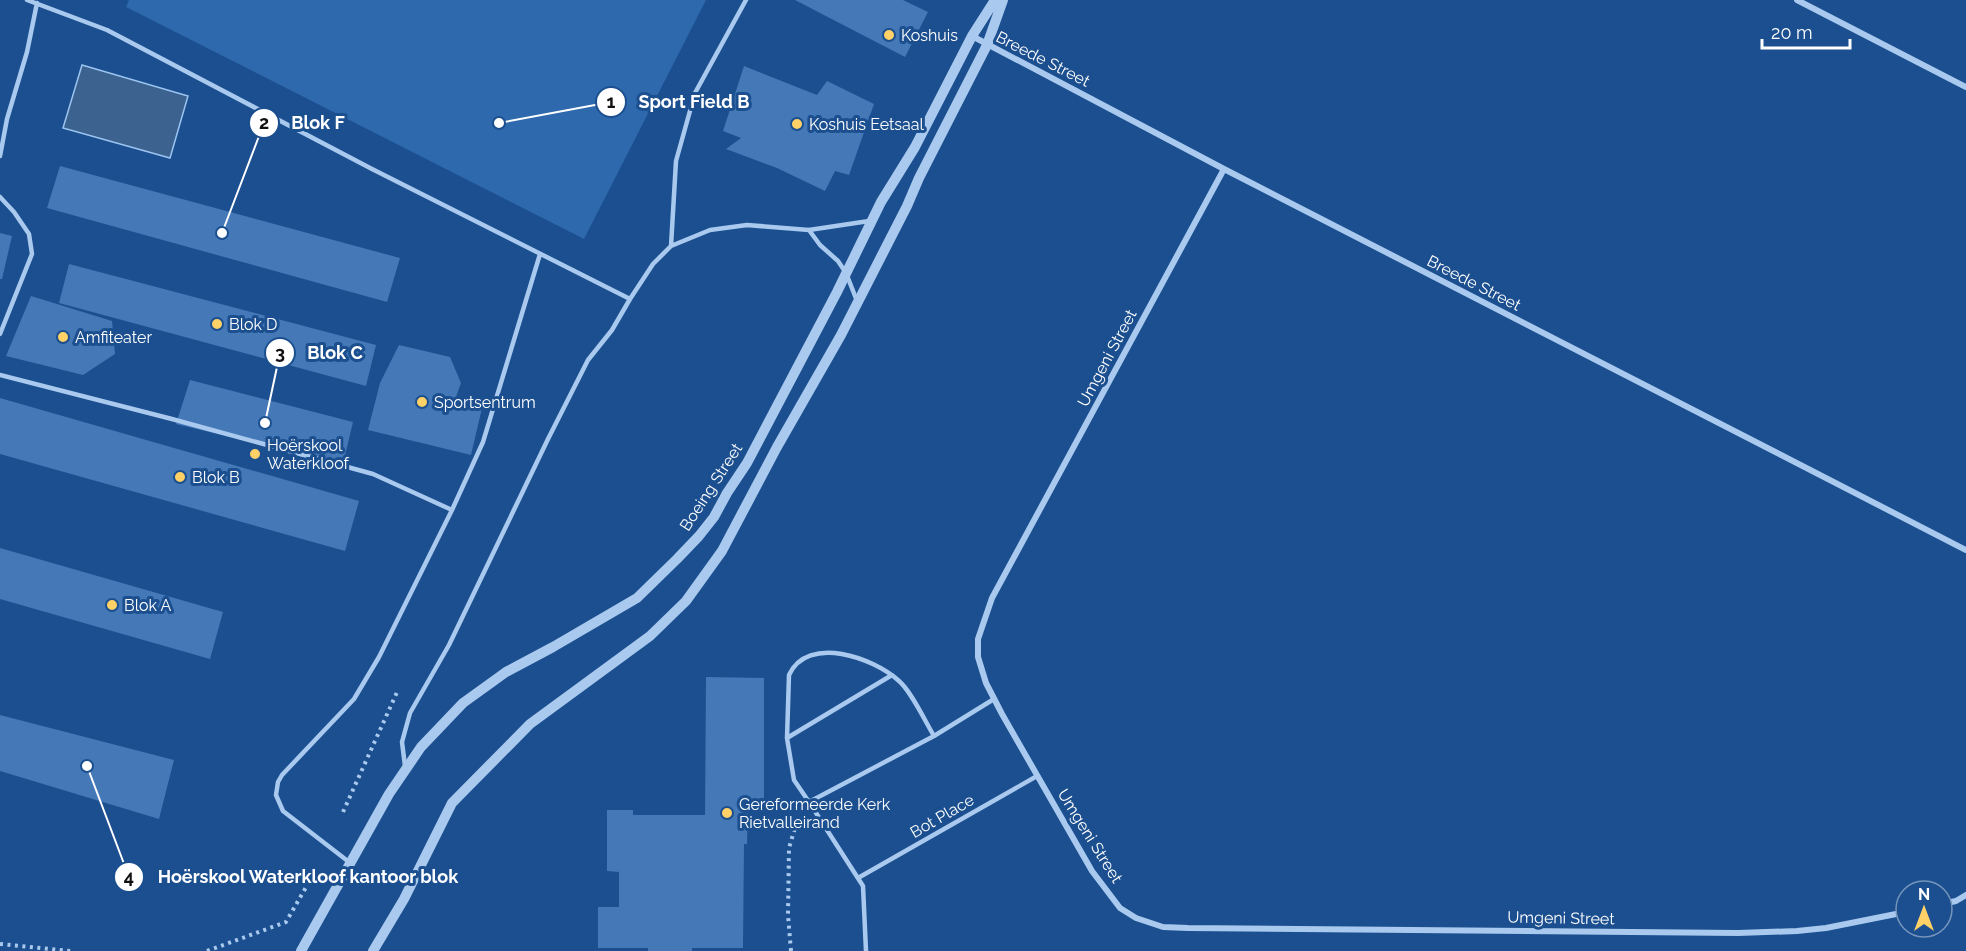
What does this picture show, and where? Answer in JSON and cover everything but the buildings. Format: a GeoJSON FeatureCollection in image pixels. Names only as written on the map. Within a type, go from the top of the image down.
{"type":"FeatureCollection","features":[{"type":"Feature","properties":{"kind":"street","name":"Boeing Street"},"geometry":{"type":"LineString","coordinates":[[301,951],[389,794],[421,747],[463,703],[506,672],[554,647],[637,598],[699,536],[747,463],[872,221],[926,126],[972,36],[995,0]]}},
{"type":"Feature","properties":{"kind":"street"},"geometry":{"type":"LineString","coordinates":[[373,951],[404,899],[452,803],[530,724],[650,636],[686,601],[722,551],[857,303],[987,45],[1003,0]]}},
{"type":"Feature","properties":{"kind":"street"},"geometry":{"type":"LineString","coordinates":[[1797,0],[1966,87]]}},
{"type":"Feature","properties":{"kind":"street","name":"Breede Street"},"geometry":{"type":"LineString","coordinates":[[972,36],[1224,169],[1966,550]]}},
{"type":"Feature","properties":{"kind":"street","name":"Umgeni Street"},"geometry":{"type":"LineString","coordinates":[[1224,169],[992,598],[978,639],[978,657],[994,699],[1092,871],[1120,908],[1136,918],[1164,927],[1738,933],[1826,928],[1894,914]]}},
{"type":"Feature","properties":{"kind":"lane"},"geometry":{"type":"LineString","coordinates":[[27,0],[107,30],[372,169],[630,299]]}},
{"type":"Feature","properties":{"kind":"lane"},"geometry":{"type":"LineString","coordinates":[[671,246],[676,162],[695,93],[746,0]]}},
{"type":"Feature","properties":{"kind":"lane"},"geometry":{"type":"LineString","coordinates":[[0,156],[7,118],[27,52],[37,3]]}},
{"type":"Feature","properties":{"kind":"lane"},"geometry":{"type":"LineString","coordinates":[[0,197],[15,212],[29,234],[32,254],[0,334]]}},
{"type":"Feature","properties":{"kind":"lane"},"geometry":{"type":"LineString","coordinates":[[389,794],[405,768],[402,742],[410,712],[449,645],[588,360],[612,330],[653,264],[671,246],[710,230],[747,225],[809,230],[872,221]]}},
{"type":"Feature","properties":{"kind":"lane"},"geometry":{"type":"LineString","coordinates":[[809,230],[846,273],[857,303]]}},
{"type":"Feature","properties":{"kind":"lane"},"geometry":{"type":"LineString","coordinates":[[351,863],[283,811],[276,795],[278,782],[354,699],[379,657],[452,510],[483,442],[540,254]]}},
{"type":"Feature","properties":{"kind":"lane"},"geometry":{"type":"LineString","coordinates":[[0,375],[373,474],[452,510]]}},
{"type":"Feature","properties":{"kind":"lane"},"geometry":{"type":"LineString","coordinates":[[866,951],[863,886],[794,780],[787,738],[789,675],[793,667],[805,656],[821,652],[843,654],[872,664],[902,682],[934,736]]}},
{"type":"Feature","properties":{"kind":"lane"},"geometry":{"type":"LineString","coordinates":[[787,738],[892,675]]}},
{"type":"Feature","properties":{"kind":"lane"},"geometry":{"type":"LineString","coordinates":[[809,802],[934,736],[994,699]]}},
{"type":"Feature","properties":{"kind":"lane","name":"Bot Place"},"geometry":{"type":"LineString","coordinates":[[858,878],[1037,776]]}},
{"type":"Feature","properties":{"kind":"path"},"geometry":{"type":"LineString","coordinates":[[343,812],[398,690]]}},
{"type":"Feature","properties":{"kind":"path"},"geometry":{"type":"LineString","coordinates":[[790,951],[789,848],[801,807],[809,802]]}},
{"type":"Feature","properties":{"kind":"path"},"geometry":{"type":"LineString","coordinates":[[207,951],[286,922],[309,882]]}},
{"type":"Feature","properties":{"kind":"path"},"geometry":{"type":"LineString","coordinates":[[0,944],[71,951]]}},
{"type":"Feature","properties":{"kind":"shaded area"},"geometry":{"type":"Polygon","coordinates":[[[129,0],[706,0],[584,239],[126,7],[129,0]]]}},
{"type":"Feature","properties":{"kind":"shaded area"},"geometry":{"type":"Polygon","coordinates":[[[82,65],[188,96],[170,158],[63,128],[82,65]]]}},
{"type":"Feature","properties":{"kind":"place","name":"Koshuis"},"geometry":{"type":"Point","coordinates":[889,35]}},
{"type":"Feature","properties":{"kind":"place","name":"Sport Field B"},"geometry":{"type":"Point","coordinates":[499,123]}},
{"type":"Feature","properties":{"kind":"place","name":"Koshuis Eetsaal"},"geometry":{"type":"Point","coordinates":[797,124]}},
{"type":"Feature","properties":{"kind":"place","name":"Blok F"},"geometry":{"type":"Point","coordinates":[222,233]}},
{"type":"Feature","properties":{"kind":"place","name":"Blok D"},"geometry":{"type":"Point","coordinates":[217,324]}},
{"type":"Feature","properties":{"kind":"place","name":"Amfiteater"},"geometry":{"type":"Point","coordinates":[63,337]}},
{"type":"Feature","properties":{"kind":"place","name":"Sportsentrum"},"geometry":{"type":"Point","coordinates":[422,402]}},
{"type":"Feature","properties":{"kind":"place","name":"Blok C"},"geometry":{"type":"Point","coordinates":[265,423]}},
{"type":"Feature","properties":{"kind":"place","name":"Hoërskool Waterkloof"},"geometry":{"type":"Point","coordinates":[255,454]}},
{"type":"Feature","properties":{"kind":"place","name":"Blok B"},"geometry":{"type":"Point","coordinates":[180,477]}},
{"type":"Feature","properties":{"kind":"place","name":"Blok A"},"geometry":{"type":"Point","coordinates":[112,605]}},
{"type":"Feature","properties":{"kind":"place","name":"Hoërskool Waterkloof kantoor blok"},"geometry":{"type":"Point","coordinates":[87,766]}},
{"type":"Feature","properties":{"kind":"place","name":"Gereformeerde Kerk Rietvalleirand"},"geometry":{"type":"Point","coordinates":[727,813]}}]}
